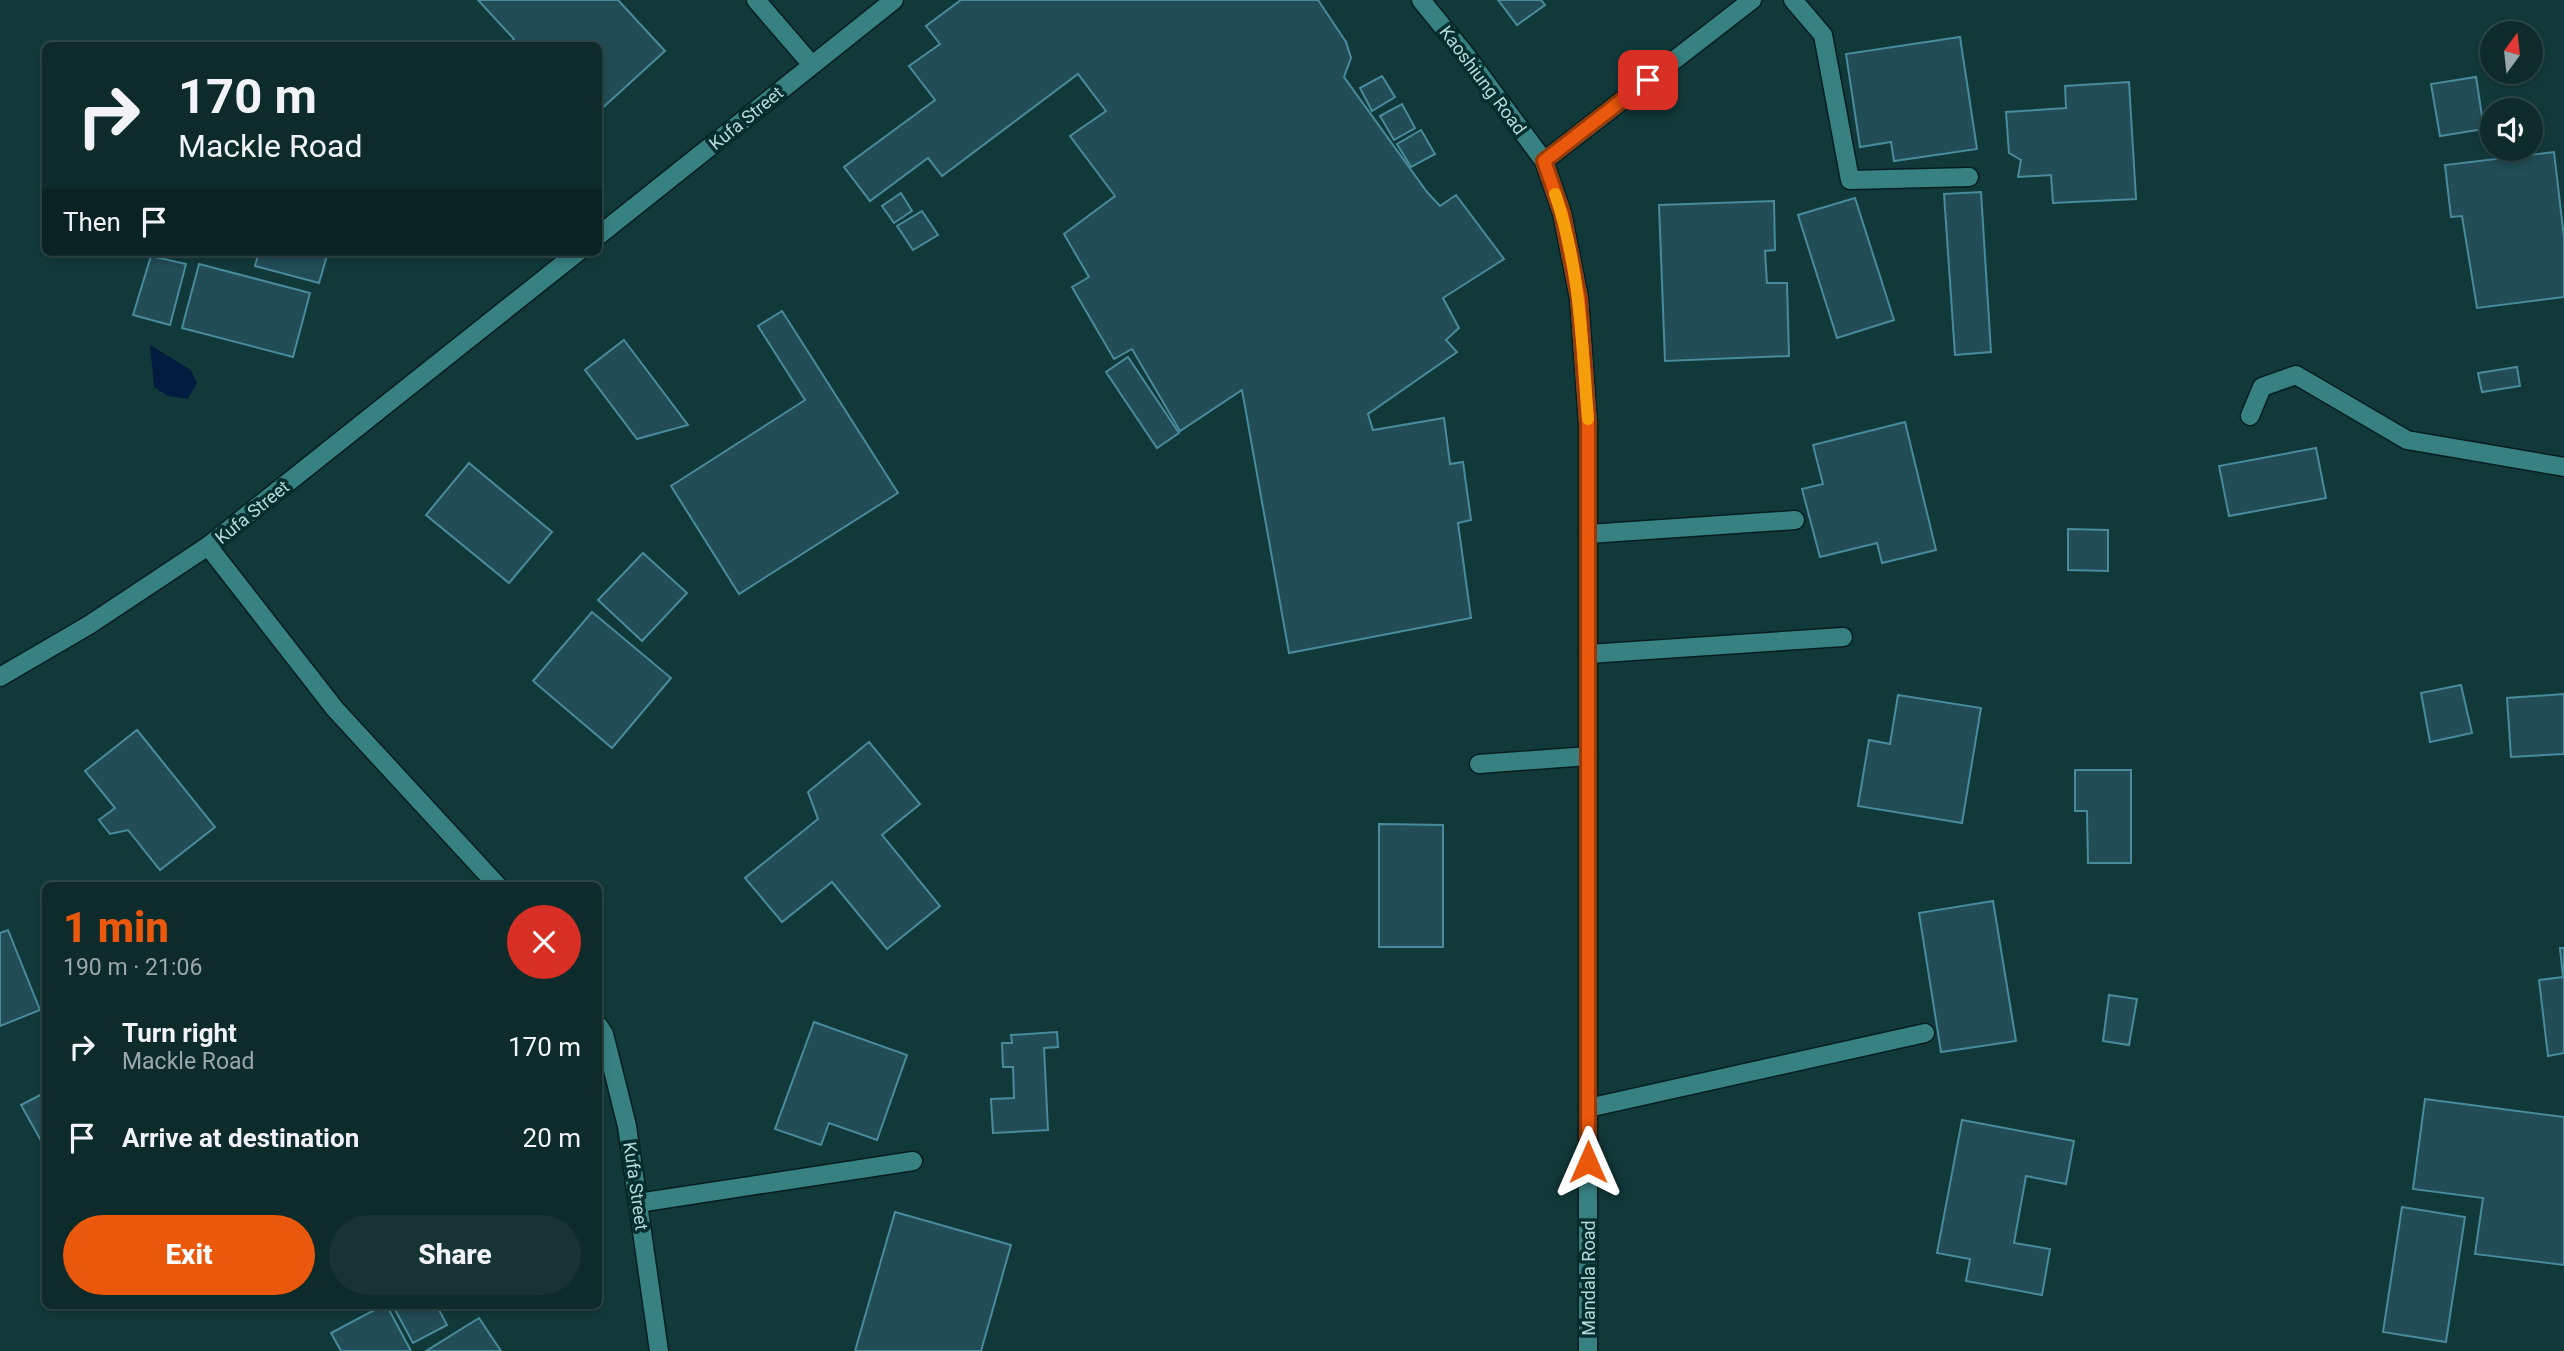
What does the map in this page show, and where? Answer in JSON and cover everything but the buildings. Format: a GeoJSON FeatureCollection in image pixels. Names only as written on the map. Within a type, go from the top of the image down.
{"type":"FeatureCollection","features":[{"type":"Feature","properties":{"kind":"street"},"geometry":{"type":"LineString","coordinates":[[756,0],[812,65]]}},
{"type":"Feature","properties":{"kind":"street","name":"Kufa Street"},"geometry":{"type":"LineString","coordinates":[[602,233],[894,0]]}},
{"type":"Feature","properties":{"kind":"street","name":"Kaoshiung Road"},"geometry":{"type":"LineString","coordinates":[[1421,0],[1465,54],[1544,161]]}},
{"type":"Feature","properties":{"kind":"street"},"geometry":{"type":"LineString","coordinates":[[1544,161],[1752,0]]}},
{"type":"Feature","properties":{"kind":"street"},"geometry":{"type":"LineString","coordinates":[[1793,0],[1823,35],[1850,180],[1969,177]]}},
{"type":"Feature","properties":{"kind":"street","name":"Mandala Road"},"geometry":{"type":"LineString","coordinates":[[1544,161],[1562,213],[1579,298],[1588,424],[1588,1351]]}},
{"type":"Feature","properties":{"kind":"street","name":"Kufa Street"},"geometry":{"type":"LineString","coordinates":[[494,882],[335,709],[208,547],[573,256]]}},
{"type":"Feature","properties":{"kind":"street"},"geometry":{"type":"LineString","coordinates":[[2249,416],[2262,387],[2296,375],[2407,440],[2564,467]]}},
{"type":"Feature","properties":{"kind":"street"},"geometry":{"type":"LineString","coordinates":[[1588,534],[1795,520]]}},
{"type":"Feature","properties":{"kind":"street"},"geometry":{"type":"LineString","coordinates":[[0,677],[89,625],[208,547]]}},
{"type":"Feature","properties":{"kind":"street"},"geometry":{"type":"LineString","coordinates":[[1588,654],[1843,637]]}},
{"type":"Feature","properties":{"kind":"street"},"geometry":{"type":"LineString","coordinates":[[1479,764],[1588,756]]}},
{"type":"Feature","properties":{"kind":"street","name":"Kufa Street"},"geometry":{"type":"LineString","coordinates":[[602,1031],[627,1126],[659,1351]]}},
{"type":"Feature","properties":{"kind":"street"},"geometry":{"type":"LineString","coordinates":[[1588,1108],[1925,1033]]}},
{"type":"Feature","properties":{"kind":"street"},"geometry":{"type":"LineString","coordinates":[[638,1203],[913,1161]]}},
{"type":"Feature","properties":{"kind":"water"},"geometry":{"type":"Polygon","coordinates":[[[150,345],[191,370],[197,383],[188,399],[168,396],[154,387],[150,345]]]}},
{"type":"Feature","properties":{"kind":"slow traffic"},"geometry":{"type":"LineString","coordinates":[[1555,194],[1562,213],[1579,298],[1588,419]]}},
{"type":"Feature","properties":{"kind":"route"},"geometry":{"type":"LineString","coordinates":[[1588,1162],[1588,424],[1579,298],[1562,213],[1544,161],[1648,80]]}}]}
